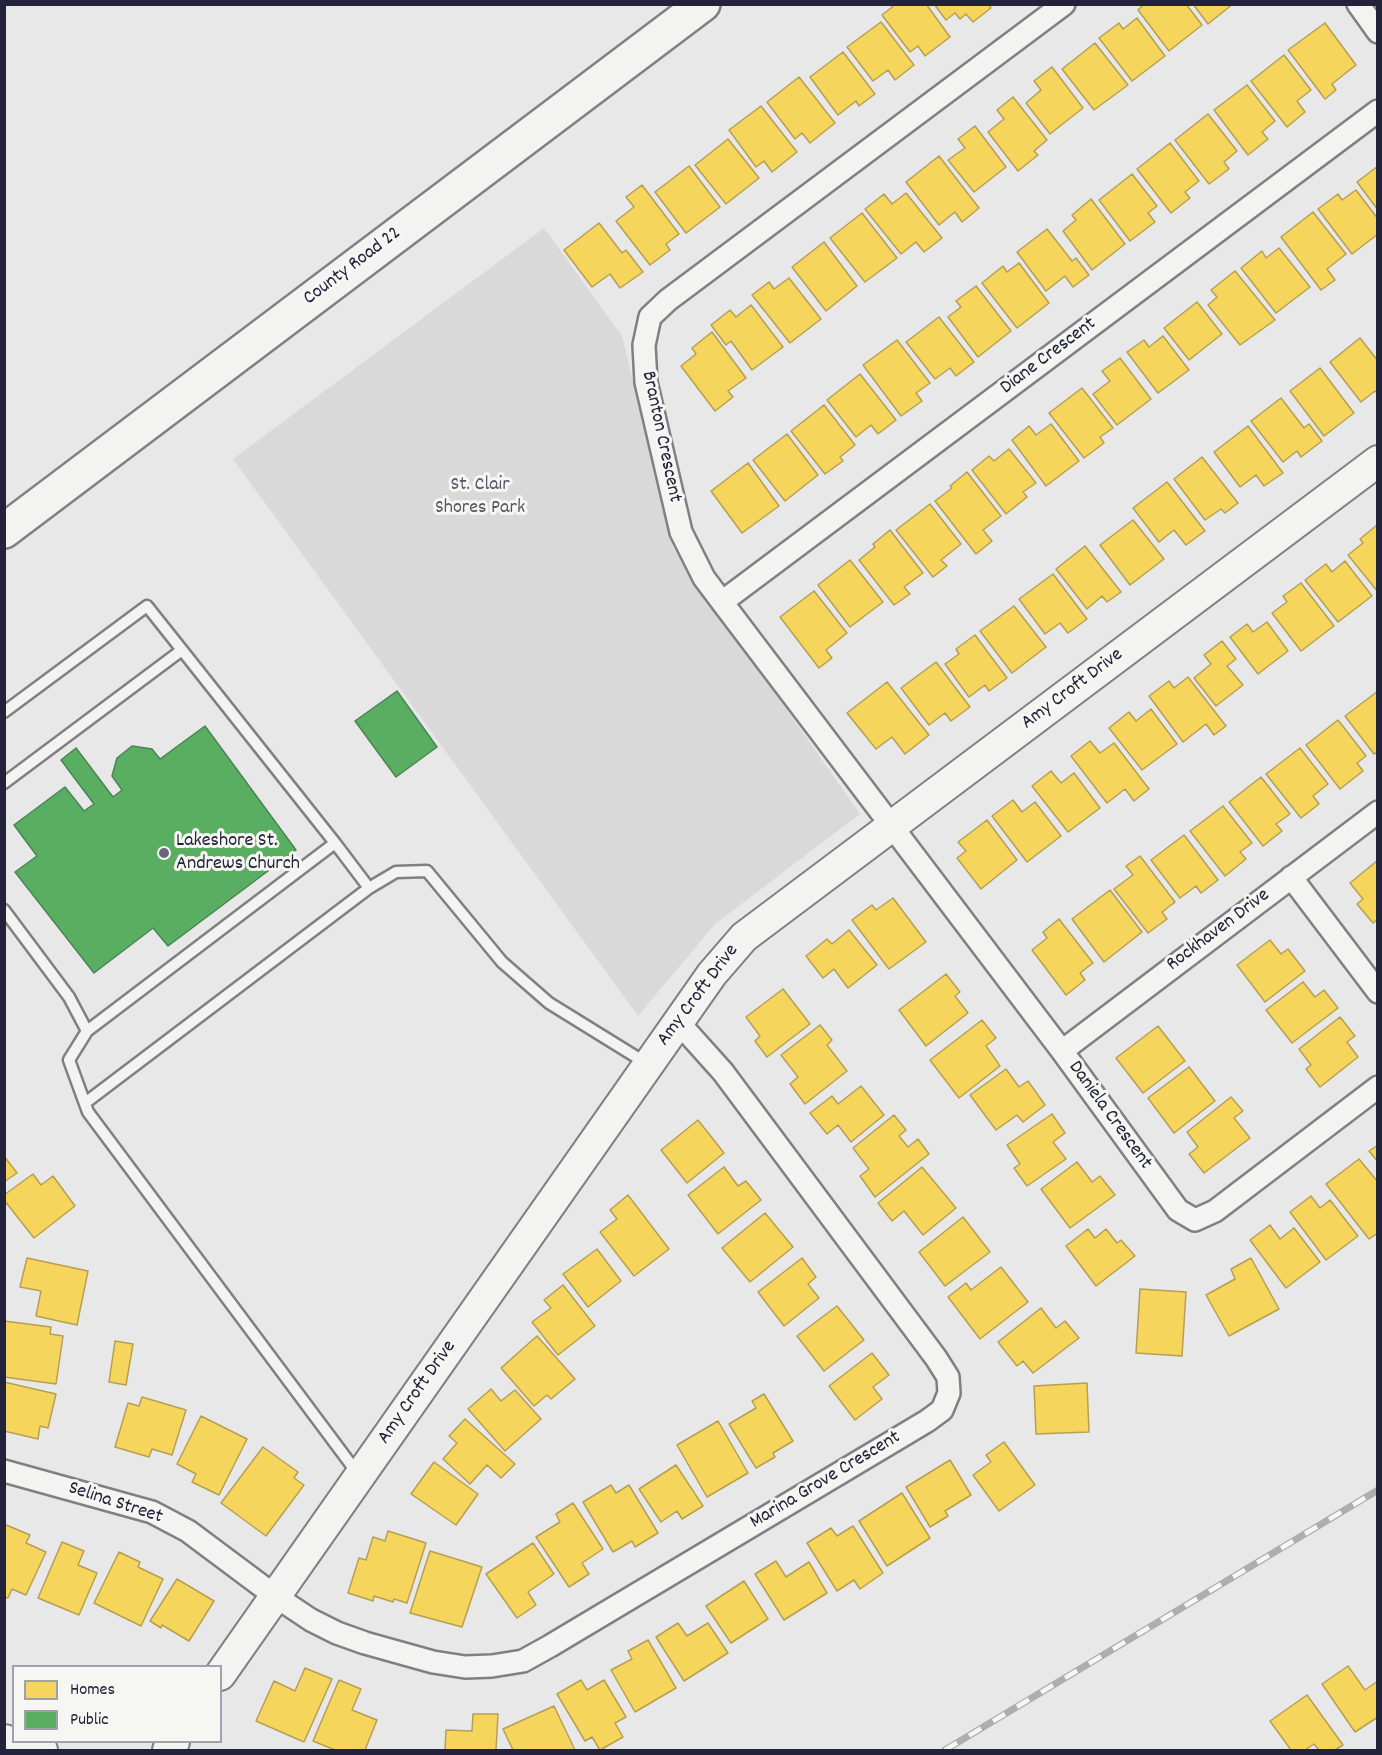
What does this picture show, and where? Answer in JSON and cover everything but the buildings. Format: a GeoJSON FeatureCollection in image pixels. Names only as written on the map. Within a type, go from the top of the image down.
{"type":"FeatureCollection","features":[{"type":"Feature","properties":{"kind":"main road","name":"County Road 22"},"geometry":{"type":"LineString","coordinates":[[4,531],[703,4]]}},
{"type":"Feature","properties":{"kind":"street","name":"Branton Crescent"},"geometry":{"type":"LineString","coordinates":[[891,827],[704,578],[681,532],[646,382],[644,345],[650,317],[668,300],[1064,4]]}},
{"type":"Feature","properties":{"kind":"street"},"geometry":{"type":"LineString","coordinates":[[1358,4],[1377,32]]}},
{"type":"Feature","properties":{"kind":"street","name":"Diane Crescent"},"geometry":{"type":"LineString","coordinates":[[722,602],[1377,111]]}},
{"type":"Feature","properties":{"kind":"street","name":"Amy Croft Drive"},"geometry":{"type":"LineString","coordinates":[[222,1672],[712,974],[744,937],[1377,461]]}},
{"type":"Feature","properties":{"kind":"street","name":"Rockhaven Drive"},"geometry":{"type":"LineString","coordinates":[[1062,1051],[1377,812]]}},
{"type":"Feature","properties":{"kind":"street","name":"Daniela Crescent"},"geometry":{"type":"LineString","coordinates":[[891,827],[1062,1051],[1178,1210],[1195,1220],[1215,1211],[1377,1087]]}},
{"type":"Feature","properties":{"kind":"street"},"geometry":{"type":"LineString","coordinates":[[1290,877],[1377,992]]}},
{"type":"Feature","properties":{"kind":"street","name":"Marina Grove Crescent"},"geometry":{"type":"LineString","coordinates":[[276,1596],[311,1620],[337,1633],[433,1662],[465,1667],[523,1661],[942,1410],[949,1393],[948,1377],[936,1358],[723,1072],[679,1023]]}},
{"type":"Feature","properties":{"kind":"street","name":"Selina Street"},"geometry":{"type":"LineString","coordinates":[[4,1471],[152,1512],[188,1531],[276,1596]]}},
{"type":"Feature","properties":{"kind":"street"},"geometry":{"type":"LineString","coordinates":[[15,1743],[42,1750]]}},
{"type":"Feature","properties":{"kind":"lane"},"geometry":{"type":"LineString","coordinates":[[4,712],[147,606],[369,888]]}},
{"type":"Feature","properties":{"kind":"lane"},"geometry":{"type":"LineString","coordinates":[[4,783],[182,650]]}},
{"type":"Feature","properties":{"kind":"lane"},"geometry":{"type":"LineString","coordinates":[[335,843],[87,1031],[69,1060],[88,1112],[360,1476]]}},
{"type":"Feature","properties":{"kind":"lane"},"geometry":{"type":"LineString","coordinates":[[85,1103],[369,888],[396,872],[427,871],[502,962],[549,1003],[649,1065]]}},
{"type":"Feature","properties":{"kind":"lane"},"geometry":{"type":"LineString","coordinates":[[4,910],[69,997],[87,1031]]}},
{"type":"Feature","properties":{"kind":"green space","name":"St. Clair Shores Park"},"geometry":{"type":"Polygon","coordinates":[[[544,228],[622,336],[673,548],[860,814],[715,924],[638,1016],[233,459],[544,228]]]}},
{"type":"Feature","properties":{"kind":"railway"},"geometry":{"type":"LineString","coordinates":[[945,1750],[1378,1490]]}},
{"type":"Feature","properties":{"kind":"place","name":"Lakeshore St. Andrews Church"},"geometry":{"type":"Point","coordinates":[164,853]}}]}
